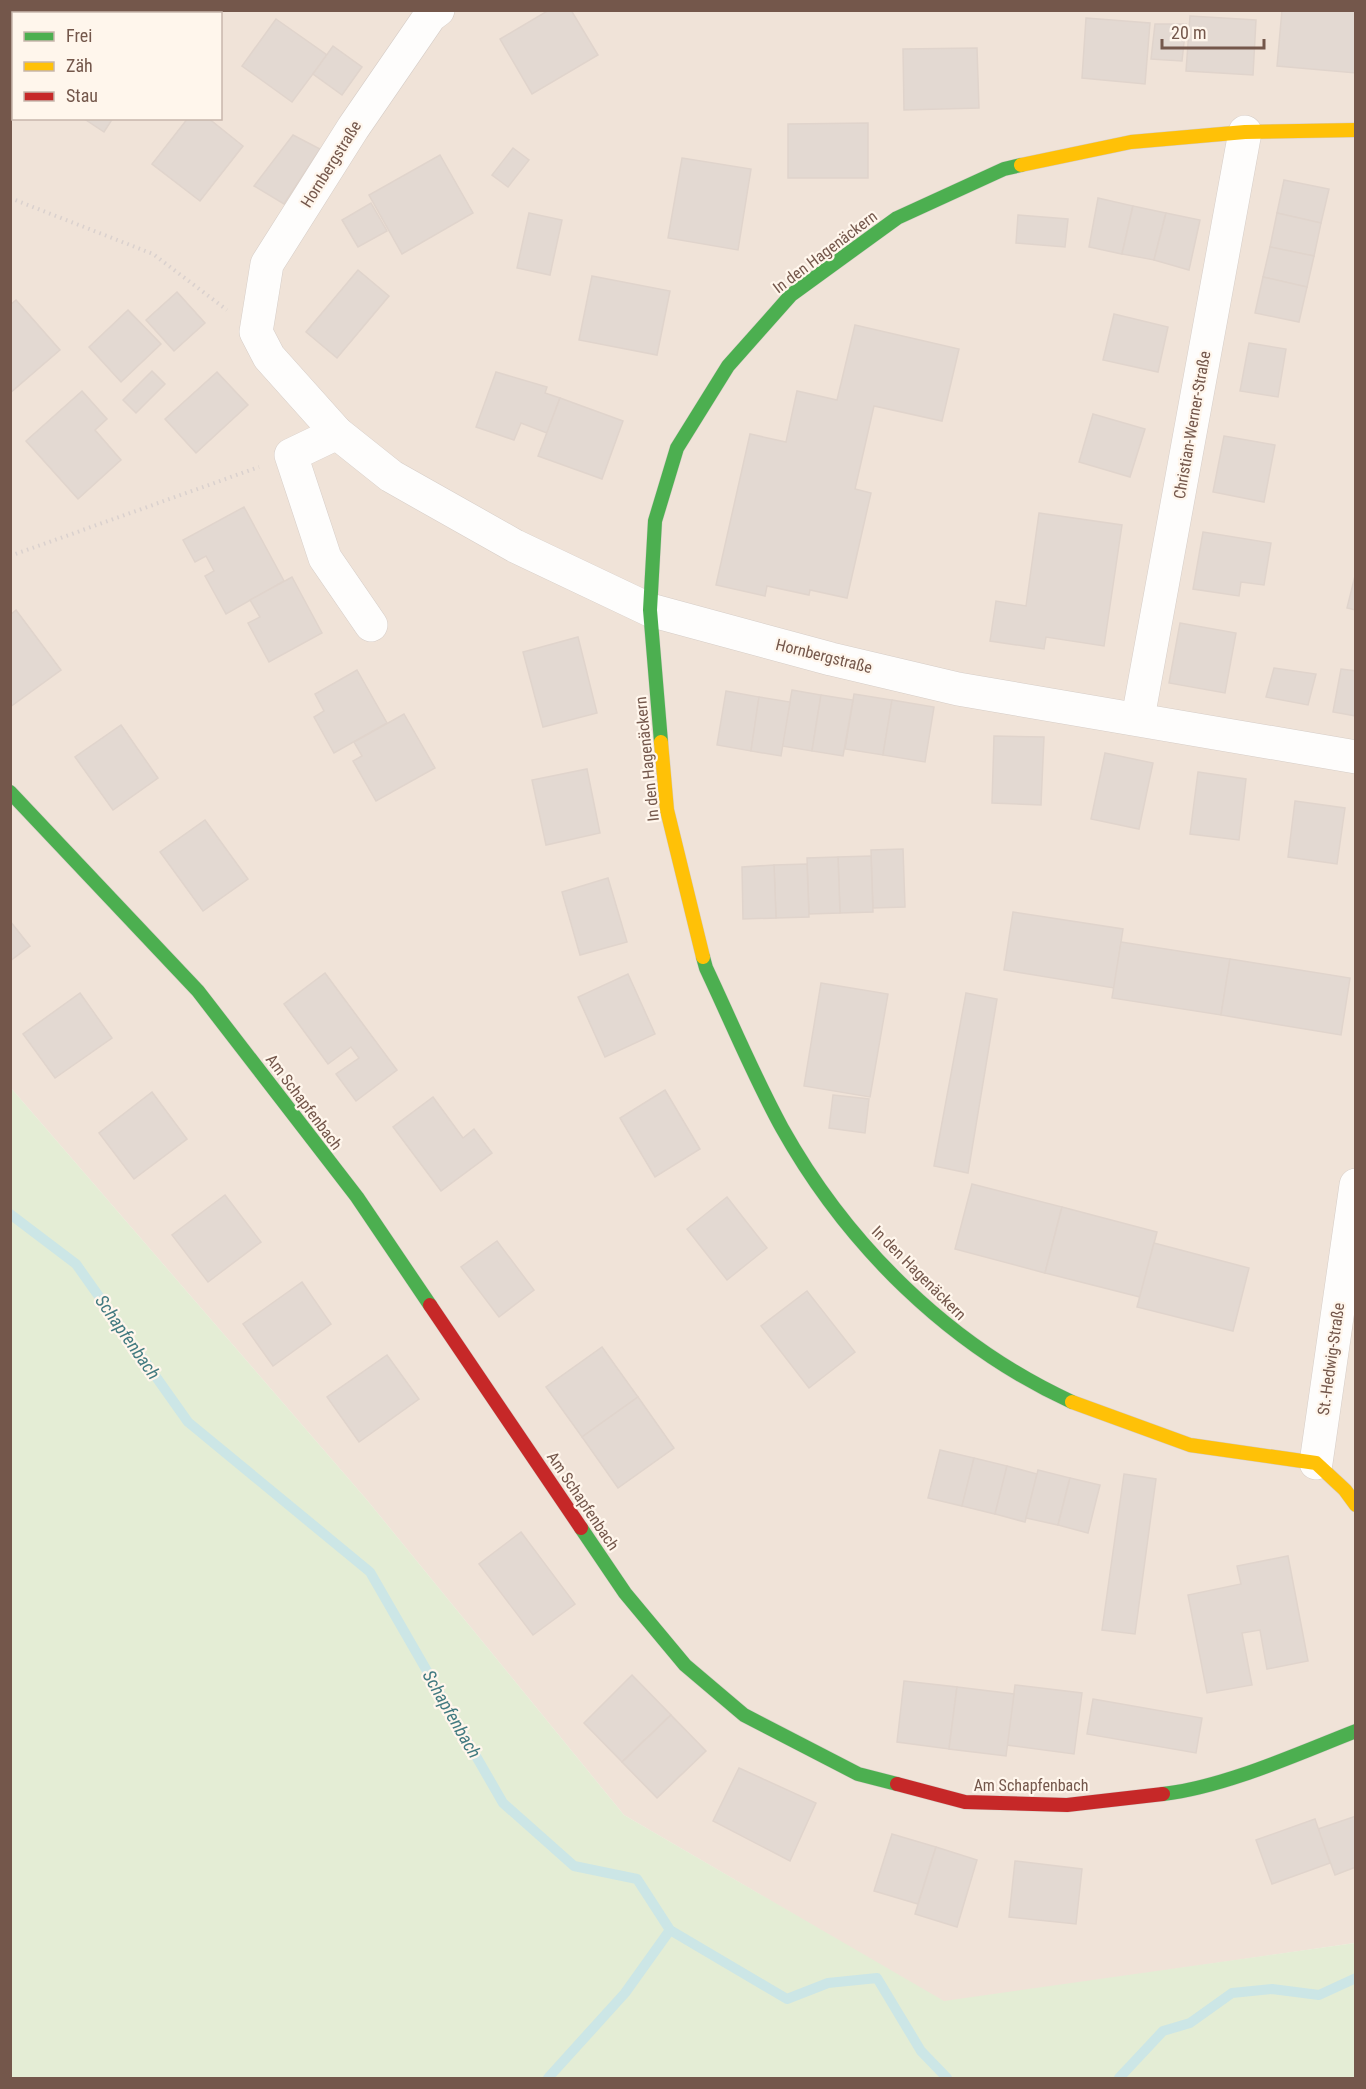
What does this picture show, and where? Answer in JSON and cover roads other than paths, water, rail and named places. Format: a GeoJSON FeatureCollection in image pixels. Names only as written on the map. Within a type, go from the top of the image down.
{"type":"FeatureCollection","features":[{"type":"Feature","properties":{"kind":"street","name":"Hornbergstraße"},"geometry":{"type":"LineString","coordinates":[[438,10],[430,16],[353,128],[267,264],[256,332],[269,357],[337,433],[391,476],[495,535],[650,610],[831,659],[958,688],[1356,757]]}},
{"type":"Feature","properties":{"kind":"street","name":"In den Hagenäckern"},"geometry":{"type":"LineString","coordinates":[[1316,1463],[1190,1445],[1086,1409],[1030,1383],[955,1333],[880,1263],[826,1198],[782,1128],[706,968],[667,810],[650,610],[655,521],[677,448],[728,366],[791,296],[897,218],[1004,169],[1131,142],[1245,132],[1356,130]]}},
{"type":"Feature","properties":{"kind":"street","name":"Christian-Werner-Straße"},"geometry":{"type":"LineString","coordinates":[[1138,718],[1245,132]]}},
{"type":"Feature","properties":{"kind":"street"},"geometry":{"type":"LineString","coordinates":[[337,433],[291,455],[325,558],[371,625]]}},
{"type":"Feature","properties":{"kind":"street","name":"Am Schapfenbach"},"geometry":{"type":"LineString","coordinates":[[10,792],[198,991],[357,1197],[625,1593],[685,1665],[744,1715],[858,1774],[965,1802],[1067,1804],[1179,1792],[1272,1764],[1356,1731]]}},
{"type":"Feature","properties":{"kind":"street","name":"St.-Hedwig-Straße"},"geometry":{"type":"LineString","coordinates":[[1316,1463],[1356,1185]]}},
{"type":"Feature","properties":{"kind":"street"},"geometry":{"type":"LineString","coordinates":[[1316,1463],[1346,1490],[1356,1504]]}},
{"type":"Feature","properties":{"kind":"waterway","name":"Schapfenbach"},"geometry":{"type":"LineString","coordinates":[[10,1214],[76,1264],[188,1422],[370,1572],[503,1803],[574,1866],[637,1879],[670,1930],[787,1999],[828,1983],[877,1978],[921,2051],[947,2078]]}},
{"type":"Feature","properties":{"kind":"waterway"},"geometry":{"type":"LineString","coordinates":[[548,2078],[625,1993],[670,1930]]}},
{"type":"Feature","properties":{"kind":"waterway","name":"Schapfenbach"},"geometry":{"type":"LineString","coordinates":[[1119,2078],[1163,2031],[1190,2023],[1232,1993],[1272,1989],[1319,1995],[1356,1978]]}}]}
